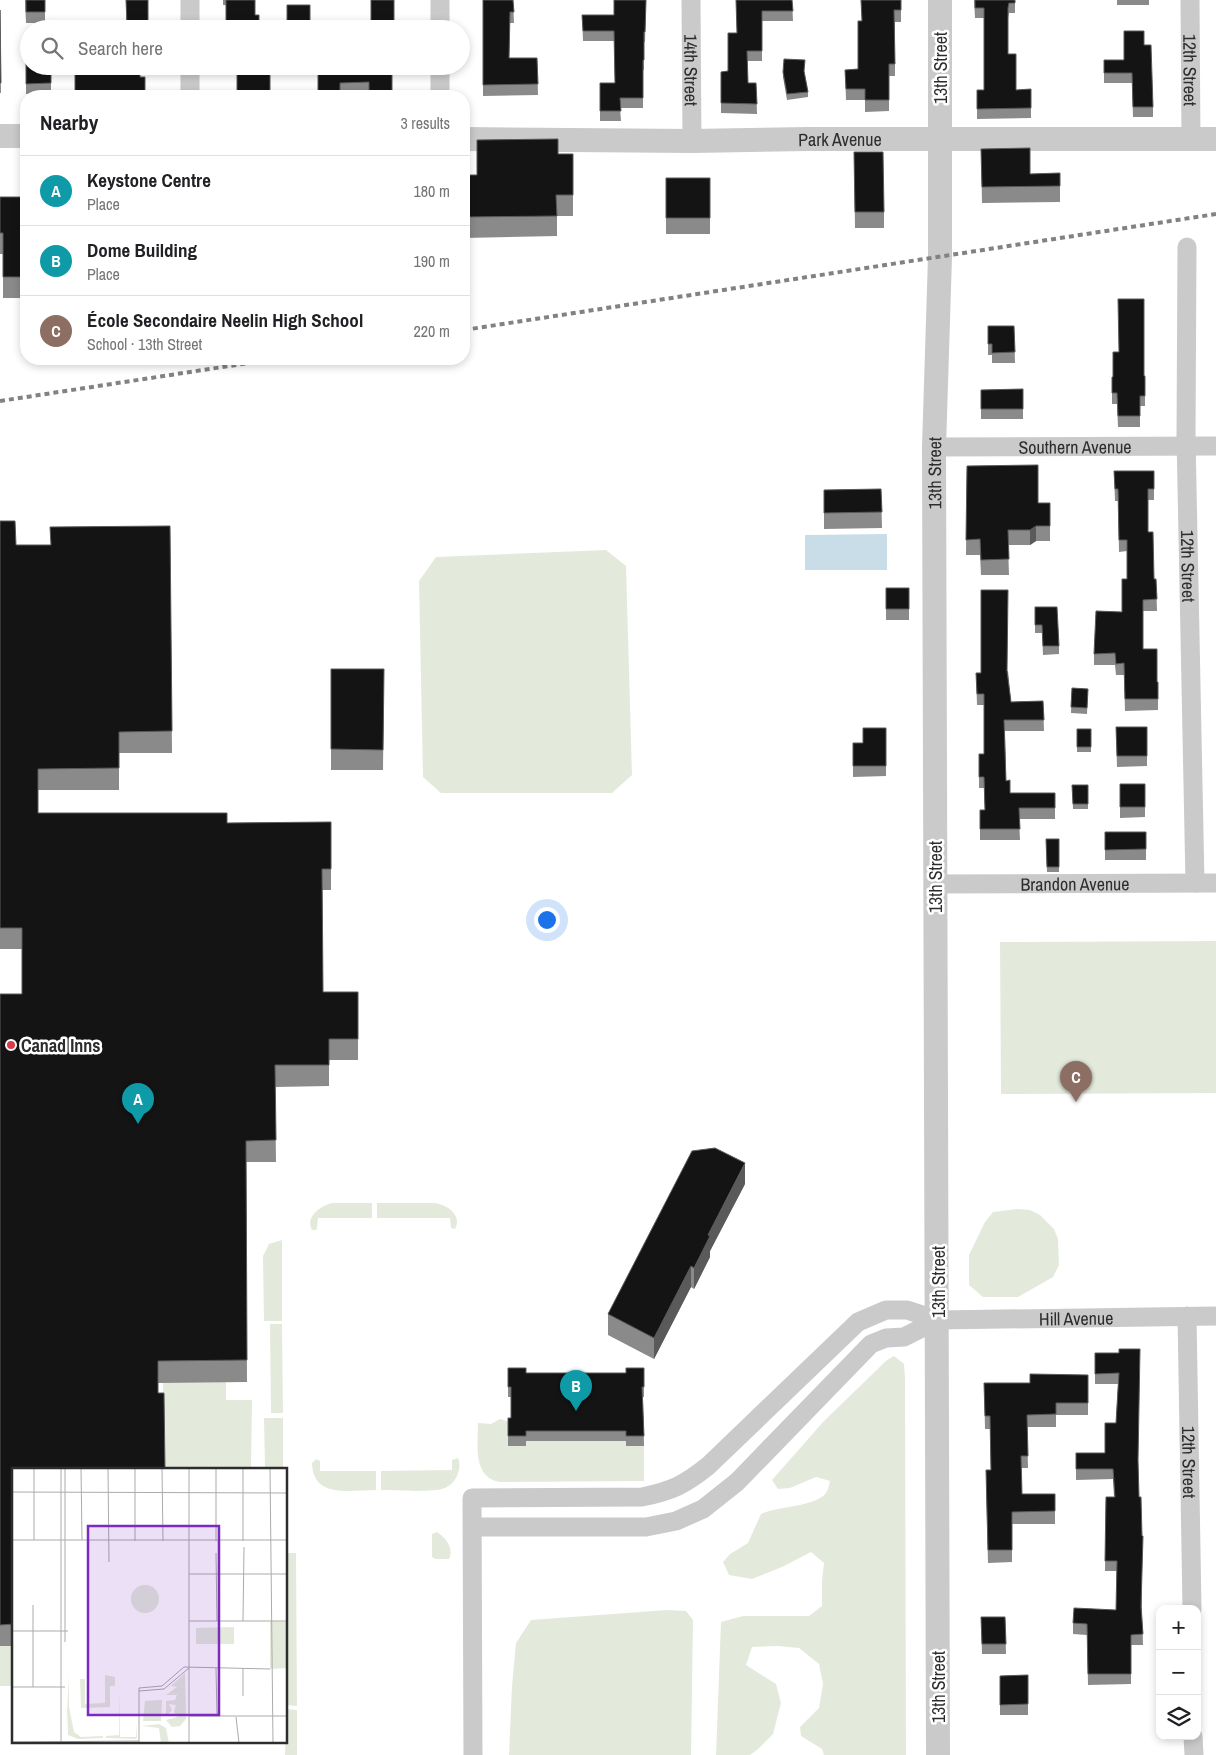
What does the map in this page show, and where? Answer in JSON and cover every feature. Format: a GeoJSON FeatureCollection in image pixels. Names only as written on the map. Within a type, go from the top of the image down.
{"type":"FeatureCollection","features":[{"type":"Feature","properties":{"kind":"street"},"geometry":{"type":"LineString","coordinates":[[190,0],[190,20]]}},
{"type":"Feature","properties":{"kind":"street"},"geometry":{"type":"LineString","coordinates":[[440,0],[440,20]]}},
{"type":"Feature","properties":{"kind":"street","name":"14th Street"},"geometry":{"type":"LineString","coordinates":[[691,0],[692,141]]}},
{"type":"Feature","properties":{"kind":"street","name":"13th Street"},"geometry":{"type":"LineString","coordinates":[[938,1755],[934,447],[940,257],[940,0]]}},
{"type":"Feature","properties":{"kind":"street","name":"12th Street"},"geometry":{"type":"LineString","coordinates":[[1190,0],[1191,140]]}},
{"type":"Feature","properties":{"kind":"street"},"geometry":{"type":"LineString","coordinates":[[190,75],[190,90]]}},
{"type":"Feature","properties":{"kind":"street"},"geometry":{"type":"LineString","coordinates":[[440,75],[440,90]]}},
{"type":"Feature","properties":{"kind":"street"},"geometry":{"type":"LineString","coordinates":[[0,136],[20,136]]}},
{"type":"Feature","properties":{"kind":"street","name":"Park Avenue"},"geometry":{"type":"LineString","coordinates":[[470,139],[692,141],[940,139],[1216,140]]}},
{"type":"Feature","properties":{"kind":"street","name":"12th Street"},"geometry":{"type":"LineString","coordinates":[[1187,247],[1186,437],[1188,445],[1194,883]]}},
{"type":"Feature","properties":{"kind":"street","name":"Southern Avenue"},"geometry":{"type":"LineString","coordinates":[[934,447],[1216,446]]}},
{"type":"Feature","properties":{"kind":"street","name":"Brandon Avenue"},"geometry":{"type":"LineString","coordinates":[[935,884],[1216,883]]}},
{"type":"Feature","properties":{"kind":"street"},"geometry":{"type":"LineString","coordinates":[[473,1755],[472,1498],[642,1497],[665,1492],[689,1481],[708,1466],[858,1322],[886,1310],[906,1310],[938,1320]]}},
{"type":"Feature","properties":{"kind":"street","name":"12th Street"},"geometry":{"type":"LineString","coordinates":[[1187,1316],[1192,1605]]}},
{"type":"Feature","properties":{"kind":"street","name":"Hill Avenue"},"geometry":{"type":"LineString","coordinates":[[938,1320],[1216,1316]]}},
{"type":"Feature","properties":{"kind":"street"},"geometry":{"type":"LineString","coordinates":[[473,1527],[646,1527],[676,1521],[703,1509],[737,1482],[871,1344],[886,1338],[904,1337],[938,1320]]}},
{"type":"Feature","properties":{"kind":"street"},"geometry":{"type":"LineString","coordinates":[[1193,1740],[1194,1755]]}},
{"type":"Feature","properties":{"kind":"shaded area"},"geometry":{"type":"Polygon","coordinates":[[[606,550],[626,566],[632,775],[612,793],[441,793],[423,777],[419,581],[436,557],[606,550]]]}},
{"type":"Feature","properties":{"kind":"shaded area"},"geometry":{"type":"Polygon","coordinates":[[[1216,941],[1216,1093],[1001,1094],[1000,942],[1216,941]]]}},
{"type":"Feature","properties":{"kind":"shaded area"},"geometry":{"type":"Polygon","coordinates":[[[332,1203],[372,1203],[372,1218],[318,1218],[316,1230],[312,1230],[310,1221],[312,1217],[319,1209],[332,1203]]]}},
{"type":"Feature","properties":{"kind":"shaded area"},"geometry":{"type":"Polygon","coordinates":[[[377,1203],[439,1204],[452,1211],[457,1219],[457,1224],[455,1229],[451,1228],[450,1218],[377,1218],[377,1203]]]}},
{"type":"Feature","properties":{"kind":"shaded area"},"geometry":{"type":"Polygon","coordinates":[[[1019,1209],[1030,1210],[1040,1215],[1054,1229],[1058,1239],[1059,1265],[1053,1277],[1018,1297],[983,1297],[969,1285],[969,1255],[985,1222],[993,1212],[1019,1209]]]}},
{"type":"Feature","properties":{"kind":"shaded area"},"geometry":{"type":"Polygon","coordinates":[[[282,1240],[282,1321],[264,1321],[263,1256],[269,1244],[282,1240]]]}},
{"type":"Feature","properties":{"kind":"shaded area"},"geometry":{"type":"Polygon","coordinates":[[[270,1324],[282,1324],[283,1413],[271,1413],[270,1324]]]}},
{"type":"Feature","properties":{"kind":"shaded area"},"geometry":{"type":"Polygon","coordinates":[[[894,1356],[904,1364],[905,1378],[906,1755],[824,1755],[822,1749],[801,1736],[800,1727],[819,1708],[823,1684],[819,1664],[799,1648],[778,1646],[752,1647],[746,1665],[776,1684],[781,1703],[773,1734],[750,1755],[716,1755],[721,1622],[743,1616],[809,1616],[822,1606],[824,1563],[811,1552],[782,1567],[752,1579],[729,1575],[723,1562],[730,1554],[748,1543],[761,1514],[805,1504],[821,1498],[826,1493],[830,1481],[816,1477],[790,1488],[778,1489],[772,1480],[824,1421],[887,1360],[894,1356]]]}},
{"type":"Feature","properties":{"kind":"shaded area"},"geometry":{"type":"Polygon","coordinates":[[[163,1382],[226,1382],[226,1400],[252,1400],[251,1468],[165,1468],[163,1382]]]}},
{"type":"Feature","properties":{"kind":"shaded area"},"geometry":{"type":"Polygon","coordinates":[[[264,1418],[283,1418],[283,1468],[265,1468],[264,1418]]]}},
{"type":"Feature","properties":{"kind":"shaded area"},"geometry":{"type":"Polygon","coordinates":[[[500,1419],[510,1422],[509,1446],[526,1446],[526,1441],[626,1441],[626,1446],[644,1446],[644,1481],[500,1482],[491,1479],[485,1474],[478,1458],[478,1423],[491,1424],[500,1419]]]}},
{"type":"Feature","properties":{"kind":"shaded area"},"geometry":{"type":"Polygon","coordinates":[[[458,1458],[457,1476],[445,1488],[423,1491],[381,1490],[381,1471],[452,1470],[452,1460],[458,1458]]]}},
{"type":"Feature","properties":{"kind":"shaded area"},"geometry":{"type":"Polygon","coordinates":[[[316,1459],[320,1461],[320,1471],[376,1471],[376,1490],[345,1491],[326,1487],[319,1482],[314,1474],[312,1463],[316,1459]]]}},
{"type":"Feature","properties":{"kind":"shaded area"},"geometry":{"type":"Polygon","coordinates":[[[437,1532],[450,1547],[449,1559],[435,1559],[432,1557],[432,1534],[437,1532]]]}},
{"type":"Feature","properties":{"kind":"shaded area"},"geometry":{"type":"Polygon","coordinates":[[[288,1553],[296,1553],[297,1706],[288,1705],[288,1553]]]}},
{"type":"Feature","properties":{"kind":"shaded area"},"geometry":{"type":"Polygon","coordinates":[[[667,1610],[686,1611],[693,1620],[691,1755],[509,1755],[516,1643],[531,1620],[667,1610]]]}},
{"type":"Feature","properties":{"kind":"shaded area"},"geometry":{"type":"Polygon","coordinates":[[[0,1646],[12,1646],[12,1686],[0,1686],[0,1646]]]}},
{"type":"Feature","properties":{"kind":"shaded area"},"geometry":{"type":"Polygon","coordinates":[[[288,1709],[297,1710],[297,1755],[285,1755],[285,1742],[288,1742],[288,1709]]]}},
{"type":"Feature","properties":{"kind":"water"},"geometry":{"type":"Polygon","coordinates":[[[887,534],[887,570],[805,570],[805,535],[887,534]]]}},
{"type":"Feature","properties":{"kind":"building"},"geometry":{"type":"Polygon","coordinates":[[[26,0],[45,0],[45,12],[26,12],[26,0]]]}},
{"type":"Feature","properties":{"kind":"building"},"geometry":{"type":"Polygon","coordinates":[[[126,0],[148,0],[148,20],[127,20],[126,0]]]}},
{"type":"Feature","properties":{"kind":"building"},"geometry":{"type":"Polygon","coordinates":[[[226,0],[255,0],[255,15],[259,15],[259,20],[226,20],[226,0]]]}},
{"type":"Feature","properties":{"kind":"building"},"geometry":{"type":"Polygon","coordinates":[[[371,0],[394,0],[394,20],[371,20],[371,0]]]}},
{"type":"Feature","properties":{"kind":"building"},"geometry":{"type":"Polygon","coordinates":[[[483,0],[513,0],[514,12],[510,12],[509,58],[537,58],[538,84],[483,85],[483,0]]]}},
{"type":"Feature","properties":{"kind":"building"},"geometry":{"type":"Polygon","coordinates":[[[614,0],[646,0],[643,98],[620,98],[621,111],[600,111],[600,83],[615,83],[614,31],[583,31],[582,15],[614,15],[614,0]]]}},
{"type":"Feature","properties":{"kind":"building"},"geometry":{"type":"Polygon","coordinates":[[[736,0],[792,0],[793,11],[762,11],[762,51],[747,51],[748,83],[756,83],[757,104],[721,103],[721,72],[728,71],[728,33],[737,33],[736,0]]]}},
{"type":"Feature","properties":{"kind":"building"},"geometry":{"type":"Polygon","coordinates":[[[861,0],[901,0],[901,10],[894,10],[895,64],[889,64],[889,100],[865,100],[865,89],[846,89],[845,70],[858,69],[858,21],[862,21],[861,0]]]}},
{"type":"Feature","properties":{"kind":"building"},"geometry":{"type":"Polygon","coordinates":[[[975,0],[1015,0],[1015,3],[1009,3],[1008,8],[1008,54],[1016,54],[1016,90],[1031,89],[1031,108],[977,109],[977,90],[984,90],[984,8],[975,8],[975,0]]]}},
{"type":"Feature","properties":{"kind":"building"},"geometry":{"type":"Polygon","coordinates":[[[287,5],[310,5],[310,20],[287,20],[287,5]]]}},
{"type":"Feature","properties":{"kind":"building"},"geometry":{"type":"Polygon","coordinates":[[[0,10],[1,83],[0,83],[0,10]]]}},
{"type":"Feature","properties":{"kind":"building"},"geometry":{"type":"Polygon","coordinates":[[[1124,31],[1144,31],[1144,45],[1151,45],[1153,107],[1133,107],[1132,73],[1104,73],[1104,60],[1124,60],[1124,31]]]}},
{"type":"Feature","properties":{"kind":"building"},"geometry":{"type":"Polygon","coordinates":[[[784,59],[805,60],[804,71],[808,92],[787,94],[783,72],[784,59]]]}},
{"type":"Feature","properties":{"kind":"building"},"geometry":{"type":"Polygon","coordinates":[[[26,75],[51,75],[51,83],[26,84],[26,75]]]}},
{"type":"Feature","properties":{"kind":"building"},"geometry":{"type":"Polygon","coordinates":[[[75,75],[140,75],[140,77],[145,77],[145,90],[75,90],[75,75]]]}},
{"type":"Feature","properties":{"kind":"building"},"geometry":{"type":"Polygon","coordinates":[[[237,75],[270,75],[270,90],[237,90],[237,75]]]}},
{"type":"Feature","properties":{"kind":"building"},"geometry":{"type":"Polygon","coordinates":[[[318,75],[392,75],[392,90],[369,90],[369,82],[340,83],[340,90],[318,90],[318,75]]]}},
{"type":"Feature","properties":{"kind":"building"},"geometry":{"type":"Polygon","coordinates":[[[558,139],[558,154],[573,154],[573,195],[556,195],[557,216],[470,217],[470,175],[477,175],[477,140],[558,139]]]}},
{"type":"Feature","properties":{"kind":"building"},"geometry":{"type":"Polygon","coordinates":[[[1030,148],[1030,174],[1060,173],[1060,186],[982,187],[981,149],[1030,148]]]}},
{"type":"Feature","properties":{"kind":"building"},"geometry":{"type":"Polygon","coordinates":[[[854,152],[883,152],[884,212],[855,212],[854,152]]]}},
{"type":"Feature","properties":{"kind":"building"},"geometry":{"type":"Polygon","coordinates":[[[666,178],[710,178],[710,218],[666,218],[666,178]]]}},
{"type":"Feature","properties":{"kind":"building"},"geometry":{"type":"Polygon","coordinates":[[[0,197],[20,197],[20,277],[3,277],[3,233],[0,233],[0,197]]]}},
{"type":"Feature","properties":{"kind":"building"},"geometry":{"type":"Polygon","coordinates":[[[1118,299],[1144,299],[1145,396],[1140,396],[1140,416],[1118,416],[1117,393],[1112,393],[1113,352],[1119,352],[1118,299]]]}},
{"type":"Feature","properties":{"kind":"building"},"geometry":{"type":"Polygon","coordinates":[[[988,326],[1014,326],[1015,352],[992,353],[992,344],[988,344],[988,326]]]}},
{"type":"Feature","properties":{"kind":"building"},"geometry":{"type":"Polygon","coordinates":[[[1023,389],[1023,409],[981,409],[981,390],[1023,389]]]}},
{"type":"Feature","properties":{"kind":"building"},"geometry":{"type":"Polygon","coordinates":[[[1038,465],[1038,503],[1050,503],[1050,526],[1036,526],[1030,530],[1008,530],[1009,559],[981,560],[980,539],[966,540],[967,466],[1038,465]]]}},
{"type":"Feature","properties":{"kind":"building"},"geometry":{"type":"Polygon","coordinates":[[[1114,471],[1154,471],[1154,489],[1148,489],[1148,532],[1153,532],[1154,579],[1156,579],[1157,599],[1143,600],[1143,649],[1157,649],[1158,699],[1125,699],[1124,663],[1116,664],[1115,653],[1094,654],[1096,611],[1122,612],[1122,579],[1127,579],[1127,540],[1119,540],[1118,489],[1115,489],[1114,471]]]}},
{"type":"Feature","properties":{"kind":"building"},"geometry":{"type":"Polygon","coordinates":[[[881,489],[882,512],[824,513],[824,490],[881,489]]]}},
{"type":"Feature","properties":{"kind":"building"},"geometry":{"type":"Polygon","coordinates":[[[0,521],[15,521],[16,545],[51,545],[50,527],[170,526],[172,731],[119,732],[119,768],[38,769],[38,813],[227,813],[227,823],[331,822],[331,869],[322,869],[323,992],[358,992],[358,1039],[329,1039],[329,1065],[275,1065],[276,1140],[246,1141],[247,1360],[158,1361],[158,1393],[164,1393],[165,1468],[12,1468],[12,1624],[0,1625],[0,994],[22,994],[22,928],[0,928],[0,521]]]}},
{"type":"Feature","properties":{"kind":"building"},"geometry":{"type":"Polygon","coordinates":[[[886,588],[909,588],[909,609],[886,609],[886,588]]]}},
{"type":"Feature","properties":{"kind":"building"},"geometry":{"type":"Polygon","coordinates":[[[981,590],[1008,590],[1007,671],[1011,702],[1043,701],[1044,720],[1004,720],[1006,781],[1010,780],[1010,793],[1055,793],[1055,808],[1019,808],[1020,829],[980,829],[980,810],[985,810],[984,777],[979,777],[979,754],[984,754],[984,694],[977,694],[976,673],[981,673],[981,590]]]}},
{"type":"Feature","properties":{"kind":"building"},"geometry":{"type":"Polygon","coordinates":[[[1035,607],[1057,607],[1059,646],[1043,646],[1042,625],[1035,625],[1035,607]]]}},
{"type":"Feature","properties":{"kind":"building"},"geometry":{"type":"Polygon","coordinates":[[[331,669],[384,669],[383,750],[331,749],[331,669]]]}},
{"type":"Feature","properties":{"kind":"building"},"geometry":{"type":"Polygon","coordinates":[[[1072,688],[1088,689],[1087,708],[1071,707],[1072,688]]]}},
{"type":"Feature","properties":{"kind":"building"},"geometry":{"type":"Polygon","coordinates":[[[1116,727],[1147,727],[1147,756],[1117,756],[1116,727]]]}},
{"type":"Feature","properties":{"kind":"building"},"geometry":{"type":"Polygon","coordinates":[[[863,728],[886,728],[886,766],[853,766],[853,743],[863,743],[863,728]]]}},
{"type":"Feature","properties":{"kind":"building"},"geometry":{"type":"Polygon","coordinates":[[[1077,729],[1091,729],[1091,747],[1077,747],[1077,729]]]}},
{"type":"Feature","properties":{"kind":"building"},"geometry":{"type":"Polygon","coordinates":[[[1120,784],[1145,784],[1145,807],[1120,807],[1120,784]]]}},
{"type":"Feature","properties":{"kind":"building"},"geometry":{"type":"Polygon","coordinates":[[[1072,785],[1088,785],[1088,804],[1073,804],[1072,785]]]}},
{"type":"Feature","properties":{"kind":"building"},"geometry":{"type":"Polygon","coordinates":[[[1105,832],[1146,832],[1146,849],[1105,850],[1105,832]]]}},
{"type":"Feature","properties":{"kind":"building"},"geometry":{"type":"Polygon","coordinates":[[[1046,839],[1059,839],[1059,867],[1047,867],[1046,839]]]}},
{"type":"Feature","properties":{"kind":"building"},"geometry":{"type":"Polygon","coordinates":[[[715,1148],[745,1163],[708,1235],[710,1236],[694,1268],[691,1266],[654,1338],[608,1314],[692,1151],[715,1148]]]}},
{"type":"Feature","properties":{"kind":"building"},"geometry":{"type":"Polygon","coordinates":[[[1119,1349],[1140,1349],[1138,1460],[1143,1536],[1141,1607],[1143,1634],[1131,1635],[1131,1674],[1088,1674],[1087,1624],[1073,1623],[1074,1608],[1116,1610],[1117,1561],[1105,1561],[1106,1497],[1115,1497],[1113,1469],[1076,1469],[1076,1453],[1105,1453],[1105,1423],[1116,1423],[1119,1373],[1095,1374],[1095,1353],[1119,1353],[1119,1349]]]}},
{"type":"Feature","properties":{"kind":"building"},"geometry":{"type":"Polygon","coordinates":[[[508,1368],[526,1368],[526,1373],[626,1373],[626,1368],[644,1368],[644,1387],[642,1387],[644,1436],[626,1436],[626,1431],[526,1431],[526,1436],[508,1436],[508,1418],[511,1418],[511,1387],[508,1387],[508,1368]]]}},
{"type":"Feature","properties":{"kind":"building"},"geometry":{"type":"Polygon","coordinates":[[[1030,1374],[1088,1375],[1088,1403],[1056,1403],[1056,1414],[1027,1415],[1028,1456],[1021,1456],[1022,1494],[1055,1494],[1055,1511],[1012,1512],[1012,1550],[988,1550],[986,1470],[991,1470],[990,1416],[985,1416],[984,1383],[1030,1383],[1030,1374]]]}},
{"type":"Feature","properties":{"kind":"building"},"geometry":{"type":"Polygon","coordinates":[[[981,1617],[1005,1617],[1006,1644],[982,1644],[981,1617]]]}},
{"type":"Feature","properties":{"kind":"building"},"geometry":{"type":"Polygon","coordinates":[[[1028,1675],[1028,1704],[1000,1705],[1000,1676],[1028,1675]]]}},
{"type":"Feature","properties":{"kind":"railway"},"geometry":{"type":"LineString","coordinates":[[470,329],[1216,214]]}},
{"type":"Feature","properties":{"kind":"railway"},"geometry":{"type":"LineString","coordinates":[[0,401],[236,365]]}},
{"type":"Feature","properties":{"kind":"place","name":"Canad Inns"},"geometry":{"type":"Point","coordinates":[11,1045]}},
{"type":"Feature","properties":{"kind":"place","name":"École Secondaire Neelin High School"},"geometry":{"type":"Point","coordinates":[1076,1102]}},
{"type":"Feature","properties":{"kind":"place","name":"Keystone Centre"},"geometry":{"type":"Point","coordinates":[138,1124]}},
{"type":"Feature","properties":{"kind":"place","name":"Dome Building"},"geometry":{"type":"Point","coordinates":[576,1411]}}]}
